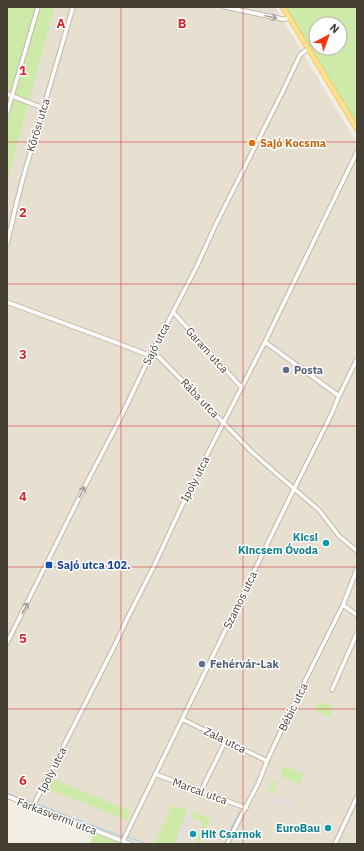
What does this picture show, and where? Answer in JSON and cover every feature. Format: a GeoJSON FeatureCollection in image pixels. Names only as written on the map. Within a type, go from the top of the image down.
{"type":"FeatureCollection","features":[{"type":"Feature","properties":{"kind":"main road"},"geometry":{"type":"LineString","coordinates":[[283,7],[308,49]]}},
{"type":"Feature","properties":{"kind":"main road"},"geometry":{"type":"LineString","coordinates":[[312,56],[357,129]]}},
{"type":"Feature","properties":{"kind":"street"},"geometry":{"type":"LineString","coordinates":[[7,113],[38,7]]}},
{"type":"Feature","properties":{"kind":"street","name":"Kőrösi utca"},"geometry":{"type":"LineString","coordinates":[[7,244],[16,205],[73,7]]}},
{"type":"Feature","properties":{"kind":"street"},"geometry":{"type":"LineString","coordinates":[[225,7],[282,20],[289,17]]}},
{"type":"Feature","properties":{"kind":"street","name":"Sajó utca"},"geometry":{"type":"LineString","coordinates":[[7,643],[120,419],[151,354],[196,268],[216,224],[300,55],[308,49]]}},
{"type":"Feature","properties":{"kind":"street"},"geometry":{"type":"LineString","coordinates":[[7,94],[44,108]]}},
{"type":"Feature","properties":{"kind":"street","name":"Ipoly utca"},"geometry":{"type":"LineString","coordinates":[[33,806],[115,645],[192,484],[265,342],[357,152]]}},
{"type":"Feature","properties":{"kind":"street","name":"Rába utca"},"geometry":{"type":"LineString","coordinates":[[7,302],[144,354],[151,354],[161,359],[252,452],[319,510],[339,536],[357,551]]}},
{"type":"Feature","properties":{"kind":"street","name":"Garam utca"},"geometry":{"type":"LineString","coordinates":[[173,312],[242,388]]}},
{"type":"Feature","properties":{"kind":"street"},"geometry":{"type":"LineString","coordinates":[[265,342],[339,396]]}},
{"type":"Feature","properties":{"kind":"street","name":"Szamos utca"},"geometry":{"type":"LineString","coordinates":[[122,841],[357,359]]}},
{"type":"Feature","properties":{"kind":"street","name":"Bébic utca"},"geometry":{"type":"LineString","coordinates":[[227,844],[258,784],[267,761],[299,693],[343,605],[357,569]]}},
{"type":"Feature","properties":{"kind":"street"},"geometry":{"type":"LineString","coordinates":[[343,605],[357,615]]}},
{"type":"Feature","properties":{"kind":"street"},"geometry":{"type":"LineString","coordinates":[[332,690],[357,633]]}},
{"type":"Feature","properties":{"kind":"street","name":"Zala utca"},"geometry":{"type":"LineString","coordinates":[[182,718],[267,761]]}},
{"type":"Feature","properties":{"kind":"street"},"geometry":{"type":"LineString","coordinates":[[201,791],[226,740]]}},
{"type":"Feature","properties":{"kind":"street","name":"Marcal utca"},"geometry":{"type":"LineString","coordinates":[[155,774],[246,808]]}},
{"type":"Feature","properties":{"kind":"street","name":"Farkasvermi utca"},"geometry":{"type":"LineString","coordinates":[[7,796],[130,844]]}},
{"type":"Feature","properties":{"kind":"street"},"geometry":{"type":"LineString","coordinates":[[335,844],[357,797]]}},
{"type":"Feature","properties":{"kind":"shaded area"},"geometry":{"type":"Polygon","coordinates":[[[55,7],[275,7],[357,143],[357,844],[123,844],[7,799],[7,182],[55,7]]]}},
{"type":"Feature","properties":{"kind":"shaded area"},"geometry":{"type":"Polygon","coordinates":[[[269,794],[297,804],[296,809],[267,799],[269,794]]]}},
{"type":"Feature","properties":{"kind":"shaded area"},"geometry":{"type":"Polygon","coordinates":[[[187,810],[194,812],[183,844],[175,844],[187,810]]]}},
{"type":"Feature","properties":{"kind":"green space"},"geometry":{"type":"Polygon","coordinates":[[[7,7],[55,7],[7,182],[7,7]]]}},
{"type":"Feature","properties":{"kind":"green space"},"geometry":{"type":"Polygon","coordinates":[[[283,7],[357,7],[357,129],[313,56],[348,56],[348,16],[308,16],[308,48],[283,7]]]}},
{"type":"Feature","properties":{"kind":"green space"},"geometry":{"type":"Polygon","coordinates":[[[319,701],[334,707],[330,717],[315,711],[319,701]]]}},
{"type":"Feature","properties":{"kind":"green space"},"geometry":{"type":"Polygon","coordinates":[[[284,766],[304,774],[300,784],[280,776],[284,766]]]}},
{"type":"Feature","properties":{"kind":"green space"},"geometry":{"type":"Polygon","coordinates":[[[50,778],[131,811],[127,820],[46,788],[50,778]]]}},
{"type":"Feature","properties":{"kind":"green space"},"geometry":{"type":"Polygon","coordinates":[[[274,779],[278,781],[273,793],[268,792],[274,779]]]}},
{"type":"Feature","properties":{"kind":"green space"},"geometry":{"type":"Polygon","coordinates":[[[173,805],[187,810],[175,844],[154,844],[173,805]]]}},
{"type":"Feature","properties":{"kind":"green space"},"geometry":{"type":"Polygon","coordinates":[[[194,812],[210,818],[200,844],[196,844],[203,822],[192,818],[194,812]]]}},
{"type":"Feature","properties":{"kind":"green space"},"geometry":{"type":"Polygon","coordinates":[[[94,833],[123,844],[90,844],[94,833]]]}},
{"type":"Feature","properties":{"kind":"waterway"},"geometry":{"type":"LineString","coordinates":[[7,793],[19,798]]}},
{"type":"Feature","properties":{"kind":"waterway"},"geometry":{"type":"LineString","coordinates":[[23,799],[33,803]]}},
{"type":"Feature","properties":{"kind":"waterway"},"geometry":{"type":"LineString","coordinates":[[36,804],[121,836]]}},
{"type":"Feature","properties":{"kind":"waterway"},"geometry":{"type":"LineString","coordinates":[[226,838],[240,811]]}},
{"type":"Feature","properties":{"kind":"waterway"},"geometry":{"type":"LineString","coordinates":[[128,837],[144,843]]}},
{"type":"Feature","properties":{"kind":"place","name":"Sajó Kocsma"},"geometry":{"type":"Point","coordinates":[252,143]}},
{"type":"Feature","properties":{"kind":"place","name":"Posta"},"geometry":{"type":"Point","coordinates":[286,370]}},
{"type":"Feature","properties":{"kind":"place","name":"Kicsi Kincsem Óvoda"},"geometry":{"type":"Point","coordinates":[326,543]}},
{"type":"Feature","properties":{"kind":"place","name":"Sajó utca 102."},"geometry":{"type":"Point","coordinates":[49,565]}},
{"type":"Feature","properties":{"kind":"place","name":"Fehérvár-Lak"},"geometry":{"type":"Point","coordinates":[202,664]}},
{"type":"Feature","properties":{"kind":"place","name":"EuroBau"},"geometry":{"type":"Point","coordinates":[328,828]}},
{"type":"Feature","properties":{"kind":"place","name":"Hit Csarnok"},"geometry":{"type":"Point","coordinates":[193,834]}}]}
